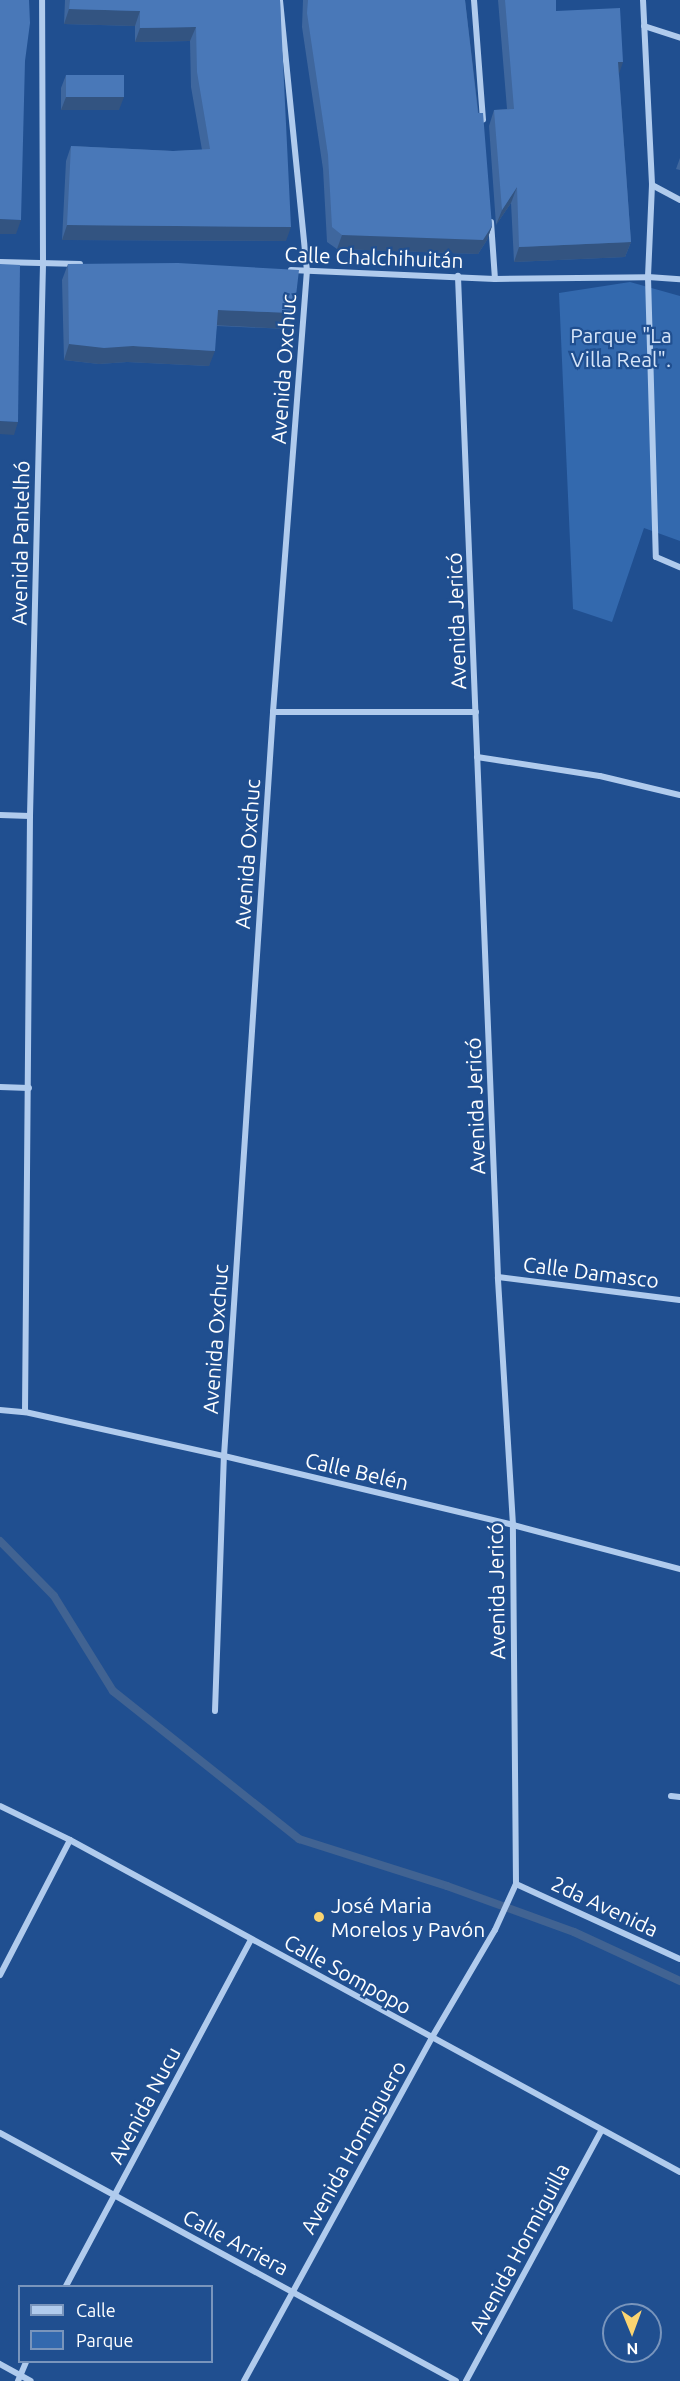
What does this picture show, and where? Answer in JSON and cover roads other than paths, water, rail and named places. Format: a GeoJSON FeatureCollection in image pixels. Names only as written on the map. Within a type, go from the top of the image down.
{"type":"FeatureCollection","features":[{"type":"Feature","properties":{"kind":"street","name":"Avenida Pantelhó"},"geometry":{"type":"LineString","coordinates":[[25,1412],[30,816],[43,263],[42,0]]}},
{"type":"Feature","properties":{"kind":"street","name":"Avenida Oxchuc"},"geometry":{"type":"LineString","coordinates":[[215,1711],[224,1456],[273,712],[307,270],[280,0]]}},
{"type":"Feature","properties":{"kind":"street"},"geometry":{"type":"LineString","coordinates":[[474,0],[483,128]]}},
{"type":"Feature","properties":{"kind":"street"},"geometry":{"type":"LineString","coordinates":[[643,0],[652,185],[648,277],[656,557],[680,567]]}},
{"type":"Feature","properties":{"kind":"street"},"geometry":{"type":"LineString","coordinates":[[644,26],[680,38]]}},
{"type":"Feature","properties":{"kind":"street"},"geometry":{"type":"LineString","coordinates":[[652,185],[680,200]]}},
{"type":"Feature","properties":{"kind":"street"},"geometry":{"type":"LineString","coordinates":[[490,209],[495,279]]}},
{"type":"Feature","properties":{"kind":"street"},"geometry":{"type":"LineString","coordinates":[[0,262],[89,264]]}},
{"type":"Feature","properties":{"kind":"street","name":"Calle Chalchihuitán"},"geometry":{"type":"LineString","coordinates":[[284,270],[495,279],[648,277],[680,279]]}},
{"type":"Feature","properties":{"kind":"street","name":"Avenida Jericó"},"geometry":{"type":"LineString","coordinates":[[459,276],[498,1277],[513,1525],[516,1884],[495,1930]]}},
{"type":"Feature","properties":{"kind":"street"},"geometry":{"type":"LineString","coordinates":[[273,712],[476,712]]}},
{"type":"Feature","properties":{"kind":"street"},"geometry":{"type":"LineString","coordinates":[[477,757],[600,776],[680,795]]}},
{"type":"Feature","properties":{"kind":"street"},"geometry":{"type":"LineString","coordinates":[[0,815],[30,816]]}},
{"type":"Feature","properties":{"kind":"street"},"geometry":{"type":"LineString","coordinates":[[0,1087],[29,1088]]}},
{"type":"Feature","properties":{"kind":"street","name":"Calle Damasco"},"geometry":{"type":"LineString","coordinates":[[498,1277],[680,1300]]}},
{"type":"Feature","properties":{"kind":"street","name":"Calle Belén"},"geometry":{"type":"LineString","coordinates":[[0,1410],[25,1412],[224,1456],[513,1525],[680,1569]]}},
{"type":"Feature","properties":{"kind":"street"},"geometry":{"type":"LineString","coordinates":[[671,1796],[680,1797]]}},
{"type":"Feature","properties":{"kind":"street","name":"Calle Sompopo"},"geometry":{"type":"LineString","coordinates":[[0,1806],[70,1840],[431,2039],[680,2172]]}},
{"type":"Feature","properties":{"kind":"street"},"geometry":{"type":"LineString","coordinates":[[0,1975],[70,1840]]}},
{"type":"Feature","properties":{"kind":"street","name":"2da Avenida"},"geometry":{"type":"LineString","coordinates":[[516,1884],[680,1959]]}},
{"type":"Feature","properties":{"kind":"street","name":"Avenida Hormiguero"},"geometry":{"type":"LineString","coordinates":[[244,2381],[431,2039],[495,1930]]}},
{"type":"Feature","properties":{"kind":"street","name":"Avenida Nucu"},"geometry":{"type":"LineString","coordinates":[[67,2285],[251,1939]]}},
{"type":"Feature","properties":{"kind":"street","name":"Avenida Hormiguilla"},"geometry":{"type":"LineString","coordinates":[[466,2381],[601,2131]]}},
{"type":"Feature","properties":{"kind":"street","name":"Calle Arriera"},"geometry":{"type":"LineString","coordinates":[[0,2133],[456,2381]]}},
{"type":"Feature","properties":{"kind":"street"},"geometry":{"type":"LineString","coordinates":[[19,2378],[25,2363]]}},
{"type":"Feature","properties":{"kind":"street"},"geometry":{"type":"LineString","coordinates":[[0,2364],[19,2378],[31,2381]]}},
{"type":"Feature","properties":{"kind":"waterway"},"geometry":{"type":"LineString","coordinates":[[0,1541],[54,1596],[113,1691],[299,1839],[447,1886],[574,1932],[680,1981]]}},
{"type":"Feature","properties":{"kind":"place","name":"José Maria Morelos y Pavón"},"geometry":{"type":"Point","coordinates":[319,1917]}},
{"type":"Feature","properties":{"kind":"park label","name":"Parque \"La Villa Real\"."},"geometry":{"type":"Point","coordinates":[621,347]}}]}
